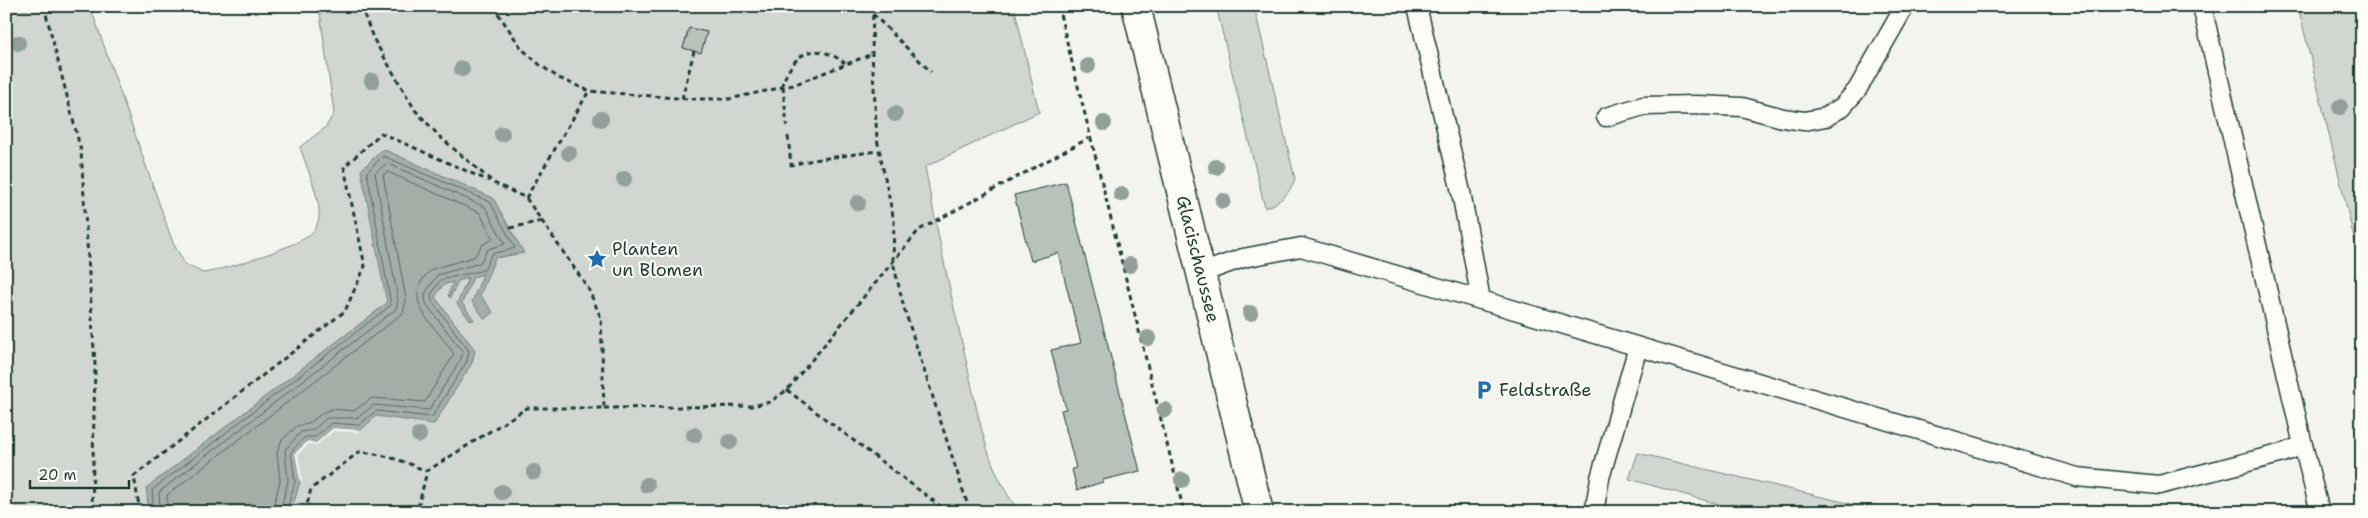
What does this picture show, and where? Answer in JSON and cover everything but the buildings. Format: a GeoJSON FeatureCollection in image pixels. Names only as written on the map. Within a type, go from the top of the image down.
{"type":"FeatureCollection","features":[{"type":"Feature","properties":{"kind":"street","name":"Glacischaussee"},"geometry":{"type":"LineString","coordinates":[[1136,6],[1259,512]]}},
{"type":"Feature","properties":{"kind":"lane"},"geometry":{"type":"LineString","coordinates":[[1417,6],[1461,192],[1481,300]]}},
{"type":"Feature","properties":{"kind":"lane"},"geometry":{"type":"LineString","coordinates":[[1606,117],[1643,106],[1697,105],[1742,107],[1783,118],[1804,121],[1826,116],[1842,107],[1857,90],[1905,6]]}},
{"type":"Feature","properties":{"kind":"lane"},"geometry":{"type":"LineString","coordinates":[[2202,6],[2320,512]]}},
{"type":"Feature","properties":{"kind":"lane"},"geometry":{"type":"LineString","coordinates":[[1202,272],[1244,258],[1301,247],[2077,477],[2159,485],[2283,453],[2303,445]]}},
{"type":"Feature","properties":{"kind":"lane"},"geometry":{"type":"LineString","coordinates":[[1594,512],[1600,478],[1638,347]]}},
{"type":"Feature","properties":{"kind":"path"},"geometry":{"type":"LineString","coordinates":[[44,6],[81,151],[95,365],[92,512]]}},
{"type":"Feature","properties":{"kind":"path"},"geometry":{"type":"LineString","coordinates":[[361,6],[373,38],[415,110],[440,137],[494,183]]}},
{"type":"Feature","properties":{"kind":"path"},"geometry":{"type":"LineString","coordinates":[[493,6],[522,49],[540,66],[559,78],[589,91],[682,98],[728,99],[782,87],[872,54]]}},
{"type":"Feature","properties":{"kind":"path"},"geometry":{"type":"LineString","coordinates":[[873,6],[872,54],[878,152],[894,221],[894,262],[904,308],[970,512]]}},
{"type":"Feature","properties":{"kind":"path"},"geometry":{"type":"LineString","coordinates":[[1058,6],[1184,512]]}},
{"type":"Feature","properties":{"kind":"path"},"geometry":{"type":"LineString","coordinates":[[873,14],[931,72]]}},
{"type":"Feature","properties":{"kind":"path"},"geometry":{"type":"LineString","coordinates":[[682,98],[694,51]]}},
{"type":"Feature","properties":{"kind":"path"},"geometry":{"type":"LineString","coordinates":[[787,126],[782,87],[794,62],[810,51],[826,52],[845,64]]}},
{"type":"Feature","properties":{"kind":"path"},"geometry":{"type":"LineString","coordinates":[[526,198],[589,91]]}},
{"type":"Feature","properties":{"kind":"path"},"geometry":{"type":"LineString","coordinates":[[140,512],[134,476],[346,311],[365,266],[344,167],[381,133],[526,198],[588,288],[600,318],[604,408]]}},
{"type":"Feature","properties":{"kind":"path"},"geometry":{"type":"LineString","coordinates":[[788,136],[790,166],[813,160],[878,152]]}},
{"type":"Feature","properties":{"kind":"path"},"geometry":{"type":"LineString","coordinates":[[417,512],[427,471],[526,408],[752,406],[770,402],[787,390],[919,230],[1090,138]]}},
{"type":"Feature","properties":{"kind":"path"},"geometry":{"type":"LineString","coordinates":[[510,228],[542,221]]}},
{"type":"Feature","properties":{"kind":"path"},"geometry":{"type":"LineString","coordinates":[[787,390],[948,512]]}},
{"type":"Feature","properties":{"kind":"path"},"geometry":{"type":"LineString","coordinates":[[305,512],[311,489],[359,452],[378,454],[400,460],[427,471]]}},
{"type":"Feature","properties":{"kind":"shaded area","name":"Planten un Blomen"},"geometry":{"type":"Polygon","coordinates":[[[6,6],[90,6],[173,243],[185,264],[203,273],[240,263],[300,241],[308,236],[317,225],[319,217],[318,201],[300,147],[326,127],[334,113],[319,6],[1014,6],[1039,112],[925,167],[934,216],[984,439],[998,477],[1020,512],[6,512],[6,6]]]}},
{"type":"Feature","properties":{"kind":"shaded area"},"geometry":{"type":"Polygon","coordinates":[[[1216,6],[1254,6],[1295,179],[1284,197],[1265,208],[1216,6]]]}},
{"type":"Feature","properties":{"kind":"shaded area"},"geometry":{"type":"Polygon","coordinates":[[[2298,6],[2362,6],[2362,271],[2298,6]]]}},
{"type":"Feature","properties":{"kind":"shaded area"},"geometry":{"type":"Polygon","coordinates":[[[1638,453],[1885,512],[1746,512],[1629,479],[1638,453]]]}},
{"type":"Feature","properties":{"kind":"water"},"geometry":{"type":"Polygon","coordinates":[[[383,149],[493,198],[524,253],[495,258],[480,295],[493,312],[485,319],[472,302],[483,274],[473,277],[462,303],[474,320],[471,321],[457,304],[468,278],[458,281],[450,298],[448,295],[453,282],[443,285],[435,297],[475,350],[472,363],[434,424],[376,416],[361,430],[333,428],[316,443],[308,441],[295,453],[300,482],[291,512],[149,512],[146,488],[387,303],[361,170],[383,149]]]}},
{"type":"Feature","properties":{"kind":"pier"},"geometry":{"type":"Polygon","coordinates":[[[333,428],[361,430],[358,432],[333,431],[317,445],[309,444],[298,454],[302,480],[300,482],[295,453],[308,441],[316,443],[333,428]]]}},
{"type":"Feature","properties":{"kind":"place","name":"Planten un Blomen"},"geometry":{"type":"Point","coordinates":[597,259]}},
{"type":"Feature","properties":{"kind":"place","name":"Feldstraße"},"geometry":{"type":"Point","coordinates":[1484,390]}}]}
